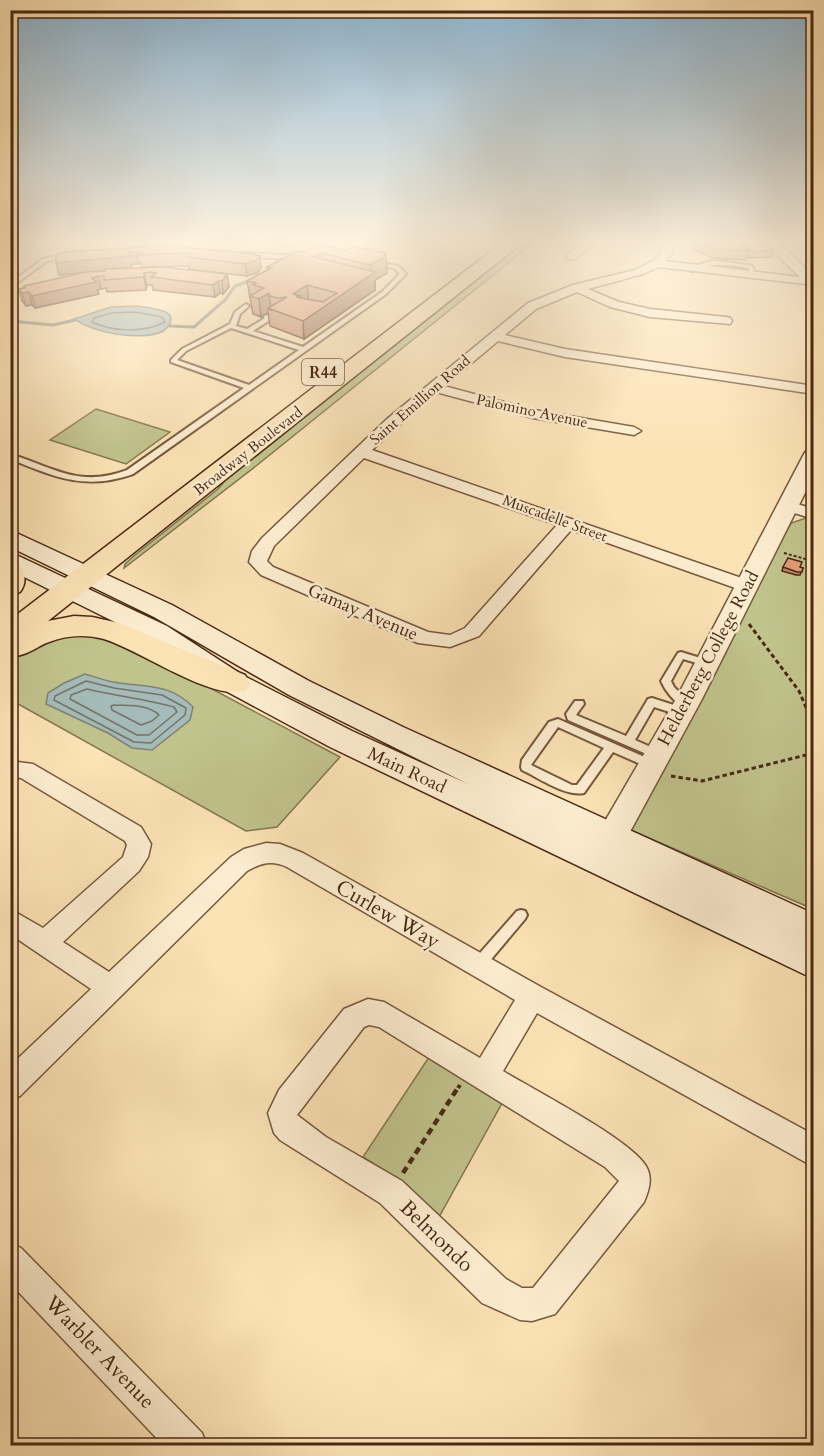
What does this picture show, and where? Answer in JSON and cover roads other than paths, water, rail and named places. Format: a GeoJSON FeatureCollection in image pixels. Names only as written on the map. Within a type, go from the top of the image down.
{"type":"FeatureCollection","features":[{"type":"Feature","properties":{"kind":"main road","name":"Broadway Boulevard"},"geometry":{"type":"LineString","coordinates":[[10,636],[152,501],[404,311]]}},
{"type":"Feature","properties":{"kind":"main road","name":"Broadway Boulevard"},"geometry":{"type":"LineString","coordinates":[[10,611],[70,577],[423,311]]}},
{"type":"Feature","properties":{"kind":"main road","name":"Main Road"},"geometry":{"type":"LineString","coordinates":[[10,537],[234,683],[341,740],[605,849],[813,931]]}},
{"type":"Feature","properties":{"kind":"main road","name":"Main Road"},"geometry":{"type":"LineString","coordinates":[[10,560],[70,577],[163,611],[309,693],[605,849],[813,963]]}},
{"type":"Feature","properties":{"kind":"main road"},"geometry":{"type":"LineString","coordinates":[[10,572],[10,586]]}},
{"type":"Feature","properties":{"kind":"main road"},"geometry":{"type":"LineString","coordinates":[[10,649],[29,638],[49,631],[75,627],[102,627],[134,638],[203,672],[234,683]]}},
{"type":"Feature","properties":{"kind":"street","name":"Saint Emillion Road"},"geometry":{"type":"LineString","coordinates":[[258,562],[261,551],[268,542],[392,422],[526,311]]}},
{"type":"Feature","properties":{"kind":"street"},"geometry":{"type":"LineString","coordinates":[[635,311],[726,321]]}},
{"type":"Feature","properties":{"kind":"street"},"geometry":{"type":"LineString","coordinates":[[493,336],[565,352],[813,390]]}},
{"type":"Feature","properties":{"kind":"street","name":"Palomino Avenue"},"geometry":{"type":"LineString","coordinates":[[432,387],[533,414],[634,431]]}},
{"type":"Feature","properties":{"kind":"street","name":"Muscadelle Street"},"geometry":{"type":"LineString","coordinates":[[362,452],[747,586]]}},
{"type":"Feature","properties":{"kind":"street","name":"Helderberg College Road"},"geometry":{"type":"LineString","coordinates":[[605,849],[684,708],[813,454]]}},
{"type":"Feature","properties":{"kind":"street"},"geometry":{"type":"LineString","coordinates":[[787,506],[813,514]]}},
{"type":"Feature","properties":{"kind":"street","name":"Gamay Avenue"},"geometry":{"type":"LineString","coordinates":[[258,562],[267,571],[424,638],[450,640],[461,638],[472,632],[568,523]]}},
{"type":"Feature","properties":{"kind":"street"},"geometry":{"type":"LineString","coordinates":[[10,769],[25,770],[133,834],[139,844],[136,857],[131,864],[44,943]]}},
{"type":"Feature","properties":{"kind":"street","name":"Curlew Way"},"geometry":{"type":"LineString","coordinates":[[10,1086],[238,864],[257,854],[276,852],[295,860],[532,996],[813,1152]]}},
{"type":"Feature","properties":{"kind":"street"},"geometry":{"type":"LineString","coordinates":[[10,920],[111,988]]}},
{"type":"Feature","properties":{"kind":"street"},"geometry":{"type":"LineString","coordinates":[[478,1071],[532,996]]}},
{"type":"Feature","properties":{"kind":"street","name":"Belmondo"},"geometry":{"type":"LineString","coordinates":[[368,1012],[384,1015],[478,1071],[616,1156],[635,1176],[633,1191],[551,1294],[543,1302],[532,1305],[505,1299],[494,1291],[374,1178],[289,1129],[282,1120],[285,1104],[354,1018],[368,1012]]}},
{"type":"Feature","properties":{"kind":"street","name":"Warbler Avenue"},"geometry":{"type":"LineString","coordinates":[[10,1259],[189,1446]]}},
{"type":"Feature","properties":{"kind":"lane"},"geometry":{"type":"LineString","coordinates":[[233,326],[239,311],[254,312]]}},
{"type":"Feature","properties":{"kind":"lane"},"geometry":{"type":"LineString","coordinates":[[10,456],[72,480],[91,482],[113,479],[139,467],[248,387],[358,311]]}},
{"type":"Feature","properties":{"kind":"lane"},"geometry":{"type":"LineString","coordinates":[[248,331],[268,319],[269,316],[264,315]]}},
{"type":"Feature","properties":{"kind":"lane"},"geometry":{"type":"LineString","coordinates":[[248,387],[173,361],[184,350],[233,326],[304,349]]}},
{"type":"Feature","properties":{"kind":"lane"},"geometry":{"type":"LineString","coordinates":[[628,742],[652,702],[684,708]]}},
{"type":"Feature","properties":{"kind":"lane"},"geometry":{"type":"LineString","coordinates":[[579,704],[571,714],[572,717],[628,742],[653,764]]}},
{"type":"Feature","properties":{"kind":"lane"},"geometry":{"type":"LineString","coordinates":[[611,746],[580,790],[565,787],[526,767],[526,763],[556,723],[611,746],[653,764]]}},
{"type":"Feature","properties":{"kind":"lane"},"geometry":{"type":"LineString","coordinates":[[478,965],[521,915]]}},
{"type":"Feature","properties":{"kind":"water"},"geometry":{"type":"Polygon","coordinates":[[[99,311],[163,311],[168,313],[171,319],[166,329],[159,333],[138,336],[103,331],[74,319],[99,311]]]}},
{"type":"Feature","properties":{"kind":"water"},"geometry":{"type":"Polygon","coordinates":[[[85,674],[113,682],[156,687],[175,693],[193,707],[190,720],[152,750],[132,748],[108,733],[46,704],[48,693],[85,674]]]}},
{"type":"Feature","properties":{"kind":"waterway"},"geometry":{"type":"LineString","coordinates":[[170,326],[194,327],[212,311]]}},
{"type":"Feature","properties":{"kind":"waterway"},"geometry":{"type":"LineString","coordinates":[[10,321],[53,325],[75,320]]}}]}
